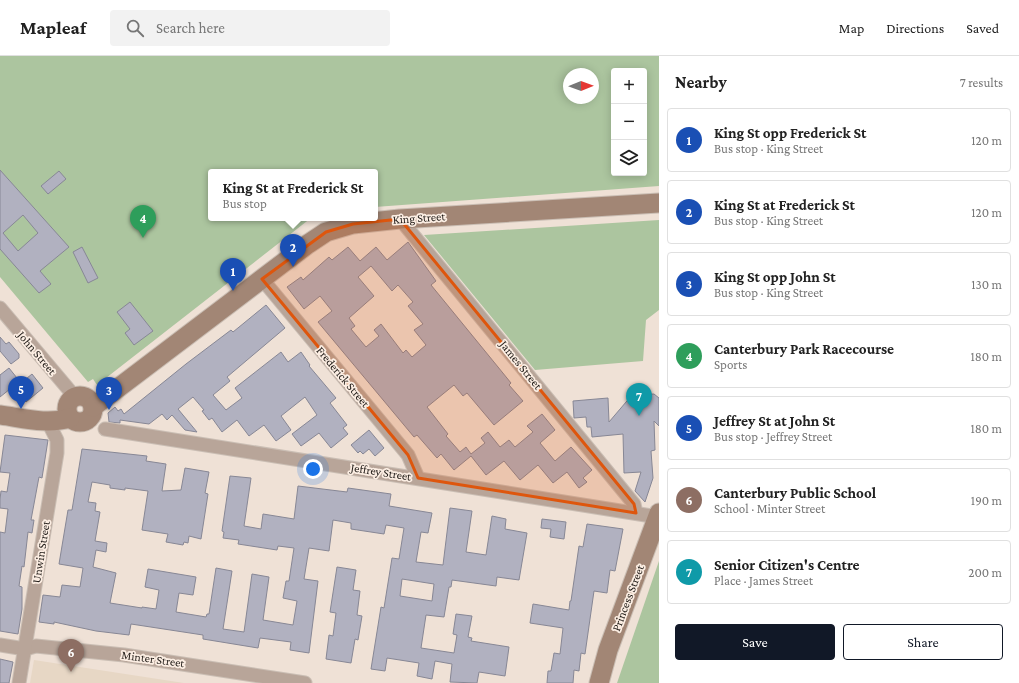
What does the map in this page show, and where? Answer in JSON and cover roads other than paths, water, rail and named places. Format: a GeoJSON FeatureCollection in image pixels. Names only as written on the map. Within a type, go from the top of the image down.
{"type":"FeatureCollection","features":[{"type":"Feature","properties":{"kind":"main road","name":"King Street"},"geometry":{"type":"LineString","coordinates":[[94,407],[326,232],[353,224],[400,219],[659,203]]}},
{"type":"Feature","properties":{"kind":"main road"},"geometry":{"type":"LineString","coordinates":[[0,415],[48,422],[58,422],[70,418],[78,422],[86,421],[92,415],[94,407],[86,397],[75,397],[68,406],[70,418]]}},
{"type":"Feature","properties":{"kind":"main road","name":"Princess Street"},"geometry":{"type":"LineString","coordinates":[[599,683],[608,650],[658,515]]}},
{"type":"Feature","properties":{"kind":"street","name":"James Street"},"geometry":{"type":"LineString","coordinates":[[400,219],[634,504],[636,513]]}},
{"type":"Feature","properties":{"kind":"street","name":"Frederick Street"},"geometry":{"type":"LineString","coordinates":[[262,279],[408,455],[418,478]]}},
{"type":"Feature","properties":{"kind":"street","name":"John Street"},"geometry":{"type":"LineString","coordinates":[[0,308],[75,397]]}},
{"type":"Feature","properties":{"kind":"street","name":"Unwin Street"},"geometry":{"type":"LineString","coordinates":[[19,683],[26,649],[58,446],[55,434],[48,422]]}},
{"type":"Feature","properties":{"kind":"street","name":"Jeffrey Street"},"geometry":{"type":"LineString","coordinates":[[105,429],[636,513],[658,515]]}},
{"type":"Feature","properties":{"kind":"street","name":"Minter Street"},"geometry":{"type":"LineString","coordinates":[[0,645],[26,649],[36,646],[119,654],[305,683]]}},
{"type":"Feature","properties":{"kind":"place","name":"Canterbury Park Racecourse"},"geometry":{"type":"Point","coordinates":[143,238]}},
{"type":"Feature","properties":{"kind":"place","name":"King St at Frederick St"},"geometry":{"type":"Point","coordinates":[293,267]}},
{"type":"Feature","properties":{"kind":"place","name":"King St opp Frederick St"},"geometry":{"type":"Point","coordinates":[233,291]}},
{"type":"Feature","properties":{"kind":"place","name":"Jeffrey St at John St"},"geometry":{"type":"Point","coordinates":[21,409]}},
{"type":"Feature","properties":{"kind":"place","name":"King St opp John St"},"geometry":{"type":"Point","coordinates":[109,410]}},
{"type":"Feature","properties":{"kind":"place","name":"Senior Citizen's Centre"},"geometry":{"type":"Point","coordinates":[639,416]}},
{"type":"Feature","properties":{"kind":"place","name":"Canterbury Public School"},"geometry":{"type":"Point","coordinates":[71,672]}}]}
